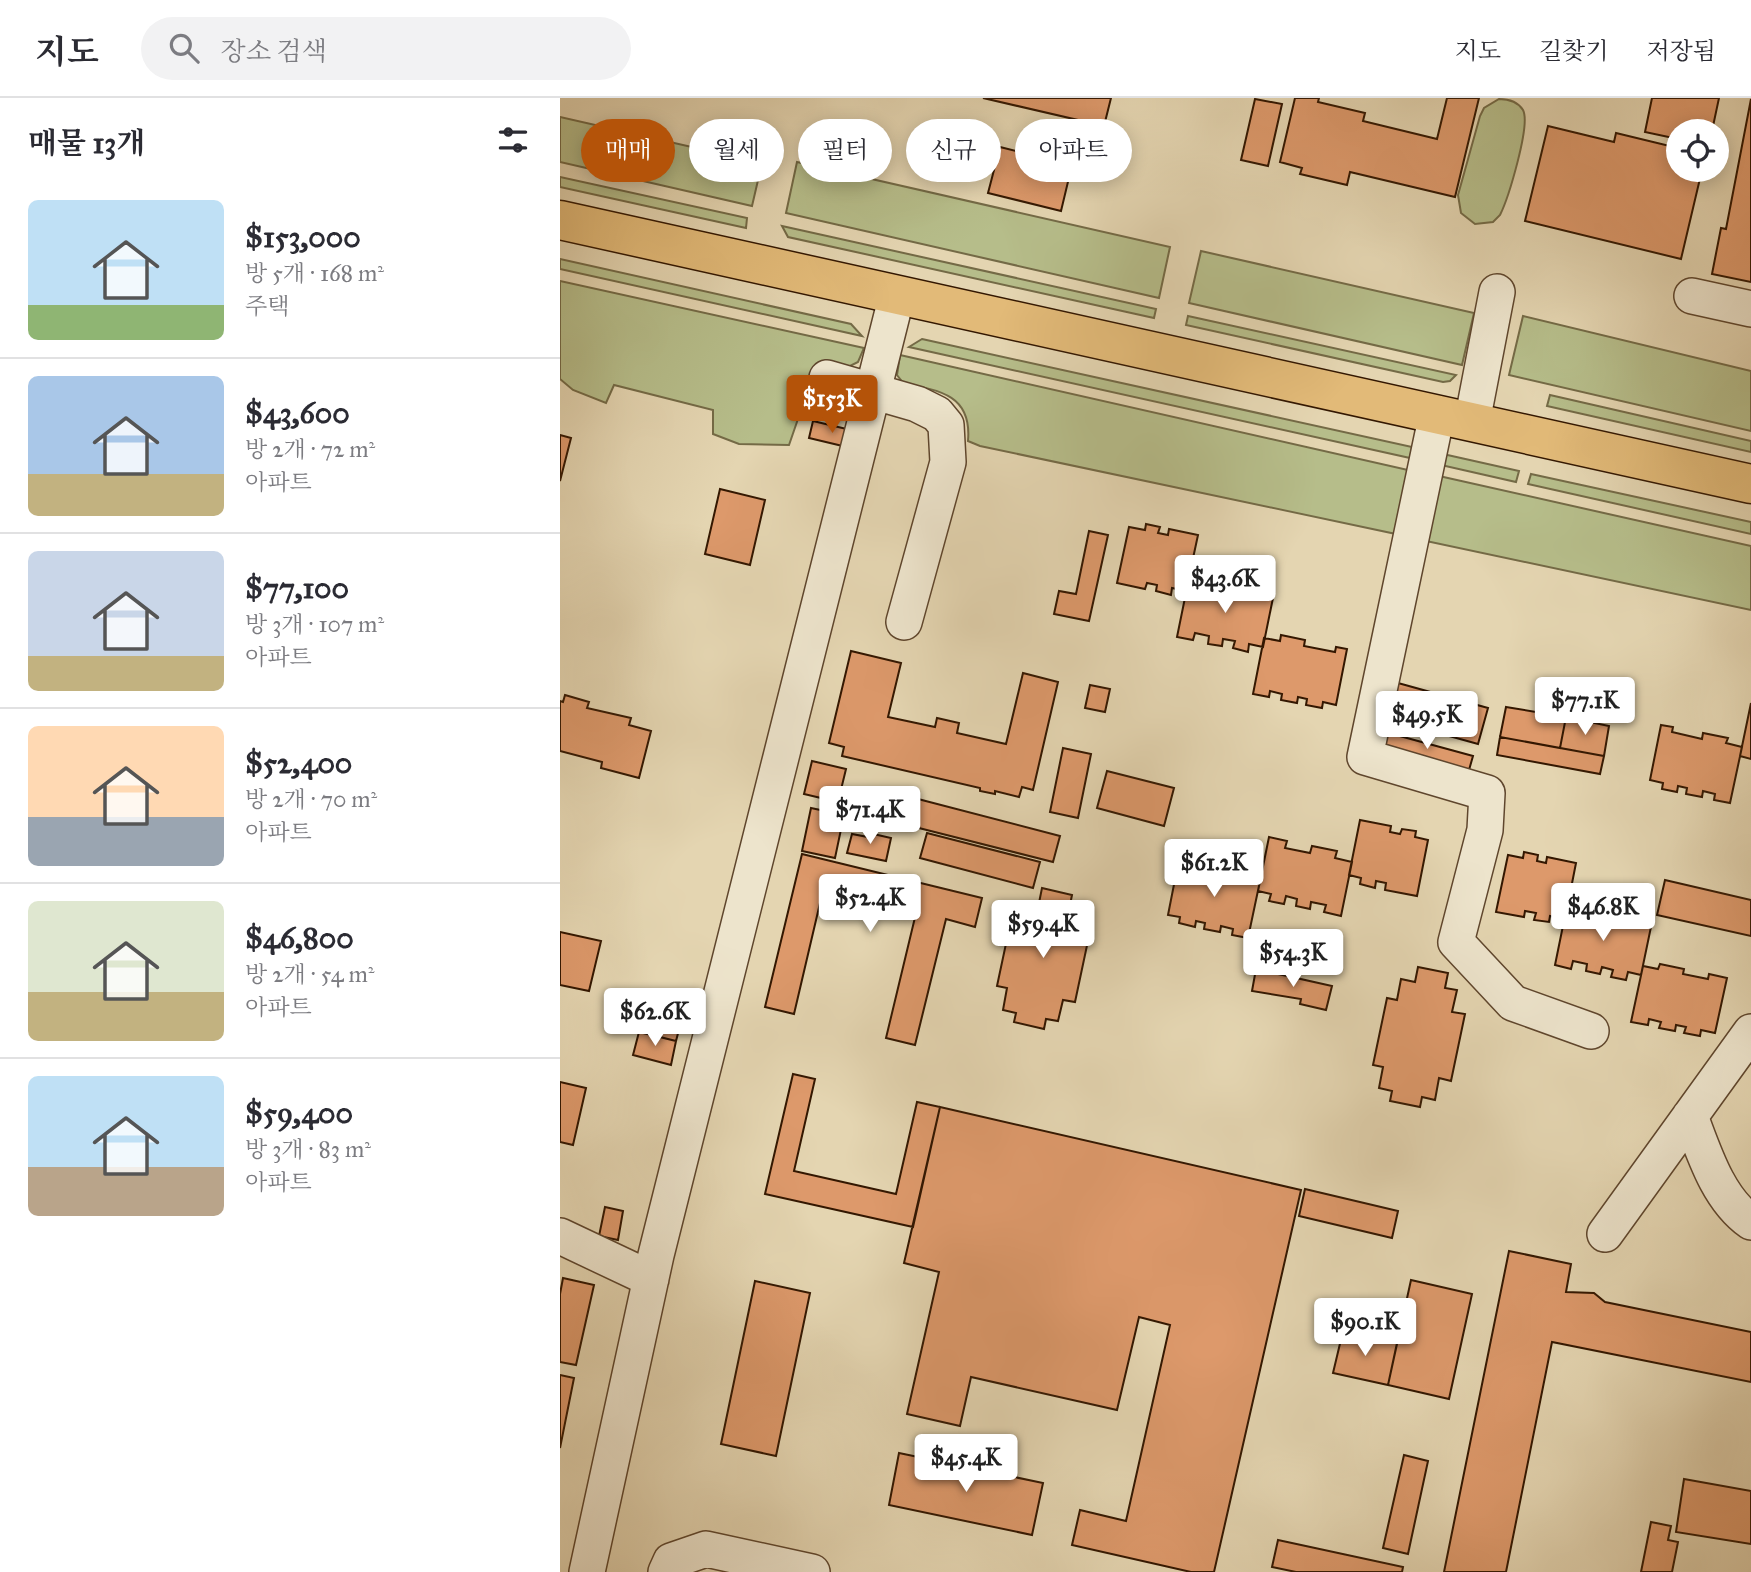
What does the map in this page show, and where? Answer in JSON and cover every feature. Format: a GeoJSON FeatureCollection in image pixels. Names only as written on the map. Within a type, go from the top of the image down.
{"type":"FeatureCollection","features":[{"type":"Feature","properties":{"kind":"main road"},"geometry":{"type":"LineString","coordinates":[[560,220],[1751,484]]}},
{"type":"Feature","properties":{"kind":"street"},"geometry":{"type":"LineString","coordinates":[[1497,292],[1455,418],[1365,757],[1487,793],[1485,830],[1456,942],[1513,1003],[1591,1031]]}},
{"type":"Feature","properties":{"kind":"street"},"geometry":{"type":"LineString","coordinates":[[587,1572],[651,1279],[897,295]]}},
{"type":"Feature","properties":{"kind":"street"},"geometry":{"type":"LineString","coordinates":[[1692,296],[1751,309]]}},
{"type":"Feature","properties":{"kind":"street"},"geometry":{"type":"LineString","coordinates":[[827,378],[917,404],[937,414],[946,425],[948,463],[904,622]]}},
{"type":"Feature","properties":{"kind":"street"},"geometry":{"type":"LineString","coordinates":[[1605,1234],[1751,1032]]}},
{"type":"Feature","properties":{"kind":"street"},"geometry":{"type":"LineString","coordinates":[[1690,1116],[1708,1164],[1738,1213],[1751,1222]]}},
{"type":"Feature","properties":{"kind":"street"},"geometry":{"type":"LineString","coordinates":[[560,1236],[651,1279]]}},
{"type":"Feature","properties":{"kind":"street"},"geometry":{"type":"LineString","coordinates":[[666,1572],[671,1561],[706,1549],[812,1572]]}},
{"type":"Feature","properties":{"kind":"green space"},"geometry":{"type":"Polygon","coordinates":[[[1499,99],[1513,102],[1523,110],[1525,118],[1521,146],[1500,215],[1493,222],[1475,224],[1461,213],[1458,195],[1480,116],[1484,108],[1499,99]]]}},
{"type":"Feature","properties":{"kind":"green space"},"geometry":{"type":"Polygon","coordinates":[[[560,117],[581,122],[581,167],[560,162],[560,117]]]}},
{"type":"Feature","properties":{"kind":"green space"},"geometry":{"type":"Polygon","coordinates":[[[675,143],[689,146],[689,182],[758,182],[752,206],[647,182],[675,182],[675,143]]]}},
{"type":"Feature","properties":{"kind":"green space"},"geometry":{"type":"Polygon","coordinates":[[[797,162],[798,182],[885,182],[1170,247],[1159,298],[786,213],[797,162]]]}},
{"type":"Feature","properties":{"kind":"green space"},"geometry":{"type":"Polygon","coordinates":[[[560,177],[747,218],[746,228],[560,187],[560,177]]]}},
{"type":"Feature","properties":{"kind":"green space"},"geometry":{"type":"Polygon","coordinates":[[[782,226],[1156,309],[1154,318],[788,237],[782,226]]]}},
{"type":"Feature","properties":{"kind":"green space"},"geometry":{"type":"Polygon","coordinates":[[[1201,251],[1474,313],[1462,365],[1189,303],[1201,251]]]}},
{"type":"Feature","properties":{"kind":"green space"},"geometry":{"type":"Polygon","coordinates":[[[560,259],[851,324],[862,336],[560,269],[560,259]]]}},
{"type":"Feature","properties":{"kind":"green space"},"geometry":{"type":"Polygon","coordinates":[[[560,281],[864,348],[858,362],[848,367],[814,367],[808,399],[796,400],[799,416],[789,445],[739,444],[713,434],[713,410],[614,385],[606,403],[573,390],[560,379],[560,281]]]}},
{"type":"Feature","properties":{"kind":"green space"},"geometry":{"type":"Polygon","coordinates":[[[1188,316],[1456,375],[1450,381],[1443,382],[1186,325],[1188,316]]]}},
{"type":"Feature","properties":{"kind":"green space"},"geometry":{"type":"Polygon","coordinates":[[[1523,316],[1751,371],[1751,431],[1509,375],[1523,316]]]}},
{"type":"Feature","properties":{"kind":"green space"},"geometry":{"type":"Polygon","coordinates":[[[922,339],[1412,447],[1410,458],[909,347],[922,339]]]}},
{"type":"Feature","properties":{"kind":"green space"},"geometry":{"type":"Polygon","coordinates":[[[900,355],[1408,470],[1396,534],[980,446],[968,441],[965,414],[951,398],[930,389],[904,384],[897,375],[900,355]]]}},
{"type":"Feature","properties":{"kind":"green space"},"geometry":{"type":"Polygon","coordinates":[[[1550,395],[1751,441],[1751,452],[1547,406],[1550,395]]]}},
{"type":"Feature","properties":{"kind":"green space"},"geometry":{"type":"Polygon","coordinates":[[[1443,454],[1519,471],[1516,482],[1441,465],[1443,454]]]}},
{"type":"Feature","properties":{"kind":"green space"},"geometry":{"type":"Polygon","coordinates":[[[1531,474],[1751,522],[1751,534],[1528,484],[1531,474]]]}},
{"type":"Feature","properties":{"kind":"green space"},"geometry":{"type":"Polygon","coordinates":[[[1439,476],[1751,546],[1751,610],[1426,541],[1439,476]]]}},
{"type":"Feature","properties":{"kind":"building"},"geometry":{"type":"Polygon","coordinates":[[[983,98],[1111,98],[1106,119],[1074,119],[983,98]]]}},
{"type":"Feature","properties":{"kind":"building"},"geometry":{"type":"Polygon","coordinates":[[[1295,98],[1319,98],[1318,102],[1365,113],[1363,121],[1437,139],[1447,98],[1479,98],[1455,197],[1350,172],[1347,185],[1300,174],[1302,168],[1280,162],[1295,98]]]}},
{"type":"Feature","properties":{"kind":"building"},"geometry":{"type":"Polygon","coordinates":[[[1652,98],[1719,98],[1715,119],[1666,119],[1666,136],[1645,132],[1652,98]]]}},
{"type":"Feature","properties":{"kind":"building"},"geometry":{"type":"Polygon","coordinates":[[[1255,99],[1282,104],[1268,166],[1241,160],[1255,99]]]}},
{"type":"Feature","properties":{"kind":"building"},"geometry":{"type":"Polygon","coordinates":[[[1751,99],[1751,282],[1712,274],[1721,228],[1726,229],[1751,99]]]}},
{"type":"Feature","properties":{"kind":"building"},"geometry":{"type":"Polygon","coordinates":[[[1548,126],[1614,142],[1616,133],[1666,145],[1666,182],[1699,182],[1681,259],[1525,221],[1548,126]]]}},
{"type":"Feature","properties":{"kind":"building"},"geometry":{"type":"Polygon","coordinates":[[[1001,147],[1015,151],[1015,182],[1068,182],[1061,211],[988,193],[991,182],[1001,182],[1001,147]]]}},
{"type":"Feature","properties":{"kind":"building"},"geometry":{"type":"Polygon","coordinates":[[[813,421],[855,431],[851,448],[809,438],[813,421]]]}},
{"type":"Feature","properties":{"kind":"building"},"geometry":{"type":"Polygon","coordinates":[[[560,435],[571,438],[560,481],[560,435]]]}},
{"type":"Feature","properties":{"kind":"building"},"geometry":{"type":"Polygon","coordinates":[[[720,489],[765,500],[750,565],[705,554],[720,489]]]}},
{"type":"Feature","properties":{"kind":"building"},"geometry":{"type":"Polygon","coordinates":[[[1146,524],[1160,527],[1158,533],[1168,535],[1169,529],[1198,535],[1186,591],[1172,588],[1171,595],[1156,591],[1157,585],[1147,583],[1145,589],[1117,583],[1129,527],[1145,530],[1146,524]]]}},
{"type":"Feature","properties":{"kind":"building"},"geometry":{"type":"Polygon","coordinates":[[[1089,531],[1108,535],[1089,621],[1054,614],[1059,591],[1076,594],[1089,531]]]}},
{"type":"Feature","properties":{"kind":"building"},"geometry":{"type":"Polygon","coordinates":[[[1206,579],[1231,585],[1229,591],[1254,596],[1256,590],[1274,593],[1263,647],[1249,644],[1248,652],[1233,648],[1235,641],[1223,639],[1222,646],[1208,644],[1209,636],[1195,633],[1193,640],[1177,637],[1188,583],[1204,586],[1206,579]]]}},
{"type":"Feature","properties":{"kind":"building"},"geometry":{"type":"Polygon","coordinates":[[[1281,635],[1305,640],[1304,646],[1335,652],[1336,647],[1347,649],[1336,705],[1323,702],[1322,708],[1306,705],[1307,699],[1298,697],[1297,703],[1281,700],[1282,694],[1270,691],[1269,697],[1253,694],[1264,638],[1280,641],[1281,635]]]}},
{"type":"Feature","properties":{"kind":"building"},"geometry":{"type":"Polygon","coordinates":[[[851,651],[901,663],[888,717],[935,727],[937,718],[959,723],[957,733],[1006,744],[1023,673],[1058,682],[1033,790],[1022,787],[1019,797],[995,791],[995,794],[980,791],[980,788],[842,756],[844,747],[829,743],[851,651]]]}},
{"type":"Feature","properties":{"kind":"building"},"geometry":{"type":"Polygon","coordinates":[[[1398,683],[1488,708],[1478,744],[1388,719],[1398,683]]]}},
{"type":"Feature","properties":{"kind":"building"},"geometry":{"type":"Polygon","coordinates":[[[1090,685],[1110,689],[1105,712],[1085,708],[1090,685]]]}},
{"type":"Feature","properties":{"kind":"building"},"geometry":{"type":"Polygon","coordinates":[[[565,695],[589,702],[587,708],[631,718],[629,725],[651,731],[639,778],[601,768],[602,762],[560,751],[560,701],[563,702],[565,695]]]}},
{"type":"Feature","properties":{"kind":"building"},"geometry":{"type":"Polygon","coordinates":[[[1751,703],[1751,759],[1740,756],[1751,703]]]}},
{"type":"Feature","properties":{"kind":"building"},"geometry":{"type":"Polygon","coordinates":[[[1506,707],[1566,717],[1560,748],[1500,737],[1506,707]]]}},
{"type":"Feature","properties":{"kind":"building"},"geometry":{"type":"Polygon","coordinates":[[[1566,717],[1609,726],[1604,756],[1560,748],[1566,717]]]}},
{"type":"Feature","properties":{"kind":"building"},"geometry":{"type":"Polygon","coordinates":[[[1661,725],[1673,727],[1672,732],[1702,739],[1703,733],[1728,738],[1726,743],[1742,747],[1730,803],[1714,800],[1715,794],[1703,791],[1702,797],[1686,794],[1687,788],[1678,786],[1677,792],[1662,789],[1663,783],[1650,780],[1661,725]]]}},
{"type":"Feature","properties":{"kind":"building"},"geometry":{"type":"Polygon","coordinates":[[[1385,732],[1473,756],[1469,770],[1381,746],[1385,732]]]}},
{"type":"Feature","properties":{"kind":"building"},"geometry":{"type":"Polygon","coordinates":[[[1500,737],[1604,756],[1600,774],[1497,755],[1500,737]]]}},
{"type":"Feature","properties":{"kind":"building"},"geometry":{"type":"Polygon","coordinates":[[[1063,748],[1091,754],[1078,818],[1050,812],[1063,748]]]}},
{"type":"Feature","properties":{"kind":"building"},"geometry":{"type":"Polygon","coordinates":[[[812,761],[846,769],[838,802],[804,794],[812,761]]]}},
{"type":"Feature","properties":{"kind":"building"},"geometry":{"type":"Polygon","coordinates":[[[1107,771],[1174,788],[1164,826],[1097,808],[1107,771]]]}},
{"type":"Feature","properties":{"kind":"building"},"geometry":{"type":"Polygon","coordinates":[[[863,788],[918,799],[913,820],[857,809],[863,788]]]}},
{"type":"Feature","properties":{"kind":"building"},"geometry":{"type":"Polygon","coordinates":[[[918,799],[1060,836],[1053,862],[911,826],[918,799]]]}},
{"type":"Feature","properties":{"kind":"building"},"geometry":{"type":"Polygon","coordinates":[[[811,808],[844,815],[835,858],[802,851],[811,808]]]}},
{"type":"Feature","properties":{"kind":"building"},"geometry":{"type":"Polygon","coordinates":[[[1360,820],[1391,826],[1390,832],[1400,834],[1402,829],[1416,831],[1415,837],[1428,840],[1417,896],[1385,890],[1386,883],[1376,881],[1375,888],[1360,884],[1361,878],[1349,875],[1360,820]]]}},
{"type":"Feature","properties":{"kind":"building"},"geometry":{"type":"Polygon","coordinates":[[[869,833],[891,838],[886,861],[847,853],[852,834],[868,837],[869,833]]]}},
{"type":"Feature","properties":{"kind":"building"},"geometry":{"type":"Polygon","coordinates":[[[927,833],[1040,862],[1033,888],[920,858],[927,833]]]}},
{"type":"Feature","properties":{"kind":"building"},"geometry":{"type":"Polygon","coordinates":[[[1269,837],[1287,841],[1285,848],[1310,853],[1312,846],[1337,851],[1335,858],[1352,862],[1341,916],[1324,912],[1326,905],[1311,902],[1310,909],[1296,906],[1297,899],[1286,896],[1284,904],[1269,901],[1271,894],[1258,891],[1269,837]]]}},
{"type":"Feature","properties":{"kind":"building"},"geometry":{"type":"Polygon","coordinates":[[[1524,852],[1538,855],[1537,861],[1546,863],[1547,857],[1576,863],[1565,919],[1550,916],[1549,922],[1534,920],[1536,913],[1525,911],[1524,917],[1496,912],[1508,855],[1523,858],[1524,852]]]}},
{"type":"Feature","properties":{"kind":"building"},"geometry":{"type":"Polygon","coordinates":[[[802,854],[982,898],[975,927],[946,919],[915,1045],[886,1038],[917,909],[824,886],[794,1014],[765,1007],[802,854]]]}},
{"type":"Feature","properties":{"kind":"building"},"geometry":{"type":"Polygon","coordinates":[[[1179,859],[1191,862],[1190,867],[1220,873],[1221,868],[1245,873],[1244,878],[1260,881],[1248,938],[1232,935],[1233,929],[1221,926],[1220,932],[1204,929],[1205,923],[1196,921],[1195,927],[1179,923],[1180,917],[1168,915],[1179,859]]]}},
{"type":"Feature","properties":{"kind":"building"},"geometry":{"type":"Polygon","coordinates":[[[1665,880],[1751,900],[1751,936],[1657,915],[1665,880]]]}},
{"type":"Feature","properties":{"kind":"building"},"geometry":{"type":"Polygon","coordinates":[[[1042,888],[1072,895],[1069,910],[1081,912],[1076,933],[1089,936],[1075,1002],[1063,1000],[1058,1021],[1046,1019],[1044,1029],[1014,1022],[1016,1013],[1003,1010],[1007,988],[997,986],[1011,920],[1021,921],[1025,901],[1039,903],[1042,888]]]}},
{"type":"Feature","properties":{"kind":"building"},"geometry":{"type":"Polygon","coordinates":[[[1584,908],[1609,913],[1608,919],[1633,925],[1634,918],[1652,922],[1641,975],[1628,972],[1626,980],[1611,977],[1613,970],[1602,967],[1600,974],[1586,971],[1587,964],[1573,961],[1571,969],[1555,965],[1566,911],[1583,915],[1584,908]]]}},
{"type":"Feature","properties":{"kind":"building"},"geometry":{"type":"Polygon","coordinates":[[[560,932],[601,941],[589,991],[560,985],[560,932]]]}},
{"type":"Feature","properties":{"kind":"building"},"geometry":{"type":"Polygon","coordinates":[[[1660,964],[1684,969],[1683,974],[1708,979],[1709,974],[1727,978],[1715,1033],[1701,1030],[1700,1036],[1684,1033],[1686,1027],[1676,1025],[1675,1031],[1659,1028],[1661,1022],[1649,1019],[1648,1025],[1631,1022],[1643,966],[1658,969],[1660,964]]]}},
{"type":"Feature","properties":{"kind":"building"},"geometry":{"type":"Polygon","coordinates":[[[1418,967],[1448,973],[1445,988],[1457,990],[1452,1012],[1465,1014],[1451,1081],[1439,1078],[1435,1100],[1422,1097],[1420,1107],[1390,1101],[1392,1091],[1379,1088],[1383,1067],[1373,1065],[1387,998],[1397,1000],[1401,979],[1415,982],[1418,967]]]}},
{"type":"Feature","properties":{"kind":"building"},"geometry":{"type":"Polygon","coordinates":[[[1256,969],[1332,986],[1326,1010],[1300,1004],[1301,999],[1252,991],[1256,969]]]}},
{"type":"Feature","properties":{"kind":"building"},"geometry":{"type":"Polygon","coordinates":[[[614,998],[683,1014],[676,1041],[608,1024],[614,998]]]}},
{"type":"Feature","properties":{"kind":"building"},"geometry":{"type":"Polygon","coordinates":[[[639,1032],[676,1041],[671,1065],[633,1055],[639,1032]]]}},
{"type":"Feature","properties":{"kind":"building"},"geometry":{"type":"Polygon","coordinates":[[[793,1074],[815,1079],[794,1171],[896,1194],[917,1102],[940,1107],[913,1227],[765,1194],[793,1074]]]}},
{"type":"Feature","properties":{"kind":"building"},"geometry":{"type":"Polygon","coordinates":[[[560,1082],[586,1088],[573,1145],[560,1142],[560,1082]]]}},
{"type":"Feature","properties":{"kind":"building"},"geometry":{"type":"Polygon","coordinates":[[[940,1107],[1301,1190],[1214,1572],[1191,1572],[1072,1545],[1080,1510],[1126,1521],[1170,1325],[1139,1317],[1117,1410],[971,1377],[960,1426],[907,1414],[939,1272],[904,1263],[940,1107]]]}},
{"type":"Feature","properties":{"kind":"building"},"geometry":{"type":"Polygon","coordinates":[[[1305,1189],[1398,1211],[1392,1238],[1299,1216],[1305,1189]]]}},
{"type":"Feature","properties":{"kind":"building"},"geometry":{"type":"Polygon","coordinates":[[[605,1207],[623,1211],[618,1240],[599,1236],[605,1207]]]}},
{"type":"Feature","properties":{"kind":"building"},"geometry":{"type":"Polygon","coordinates":[[[1509,1251],[1571,1264],[1566,1292],[1594,1293],[1605,1302],[1751,1332],[1751,1382],[1552,1342],[1506,1572],[1444,1572],[1509,1251]]]}},
{"type":"Feature","properties":{"kind":"building"},"geometry":{"type":"Polygon","coordinates":[[[563,1278],[594,1285],[576,1365],[560,1362],[560,1294],[563,1278]]]}},
{"type":"Feature","properties":{"kind":"building"},"geometry":{"type":"Polygon","coordinates":[[[1411,1280],[1472,1294],[1449,1399],[1388,1385],[1411,1280]]]}},
{"type":"Feature","properties":{"kind":"building"},"geometry":{"type":"Polygon","coordinates":[[[755,1281],[810,1293],[776,1456],[721,1444],[755,1281]]]}},
{"type":"Feature","properties":{"kind":"building"},"geometry":{"type":"Polygon","coordinates":[[[1343,1331],[1397,1343],[1388,1385],[1333,1373],[1343,1331]]]}},
{"type":"Feature","properties":{"kind":"building"},"geometry":{"type":"Polygon","coordinates":[[[560,1375],[574,1378],[560,1448],[560,1375]]]}},
{"type":"Feature","properties":{"kind":"building"},"geometry":{"type":"Polygon","coordinates":[[[899,1453],[1043,1483],[1032,1535],[889,1505],[899,1453]]]}},
{"type":"Feature","properties":{"kind":"building"},"geometry":{"type":"Polygon","coordinates":[[[1404,1455],[1428,1461],[1408,1554],[1383,1548],[1404,1455]]]}},
{"type":"Feature","properties":{"kind":"building"},"geometry":{"type":"Polygon","coordinates":[[[1684,1479],[1751,1491],[1751,1544],[1676,1532],[1684,1479]]]}},
{"type":"Feature","properties":{"kind":"building"},"geometry":{"type":"Polygon","coordinates":[[[1651,1522],[1671,1526],[1668,1540],[1678,1542],[1672,1572],[1641,1572],[1651,1522]]]}},
{"type":"Feature","properties":{"kind":"building"},"geometry":{"type":"Polygon","coordinates":[[[1278,1540],[1403,1567],[1402,1572],[1296,1572],[1272,1567],[1278,1540]]]}}]}
